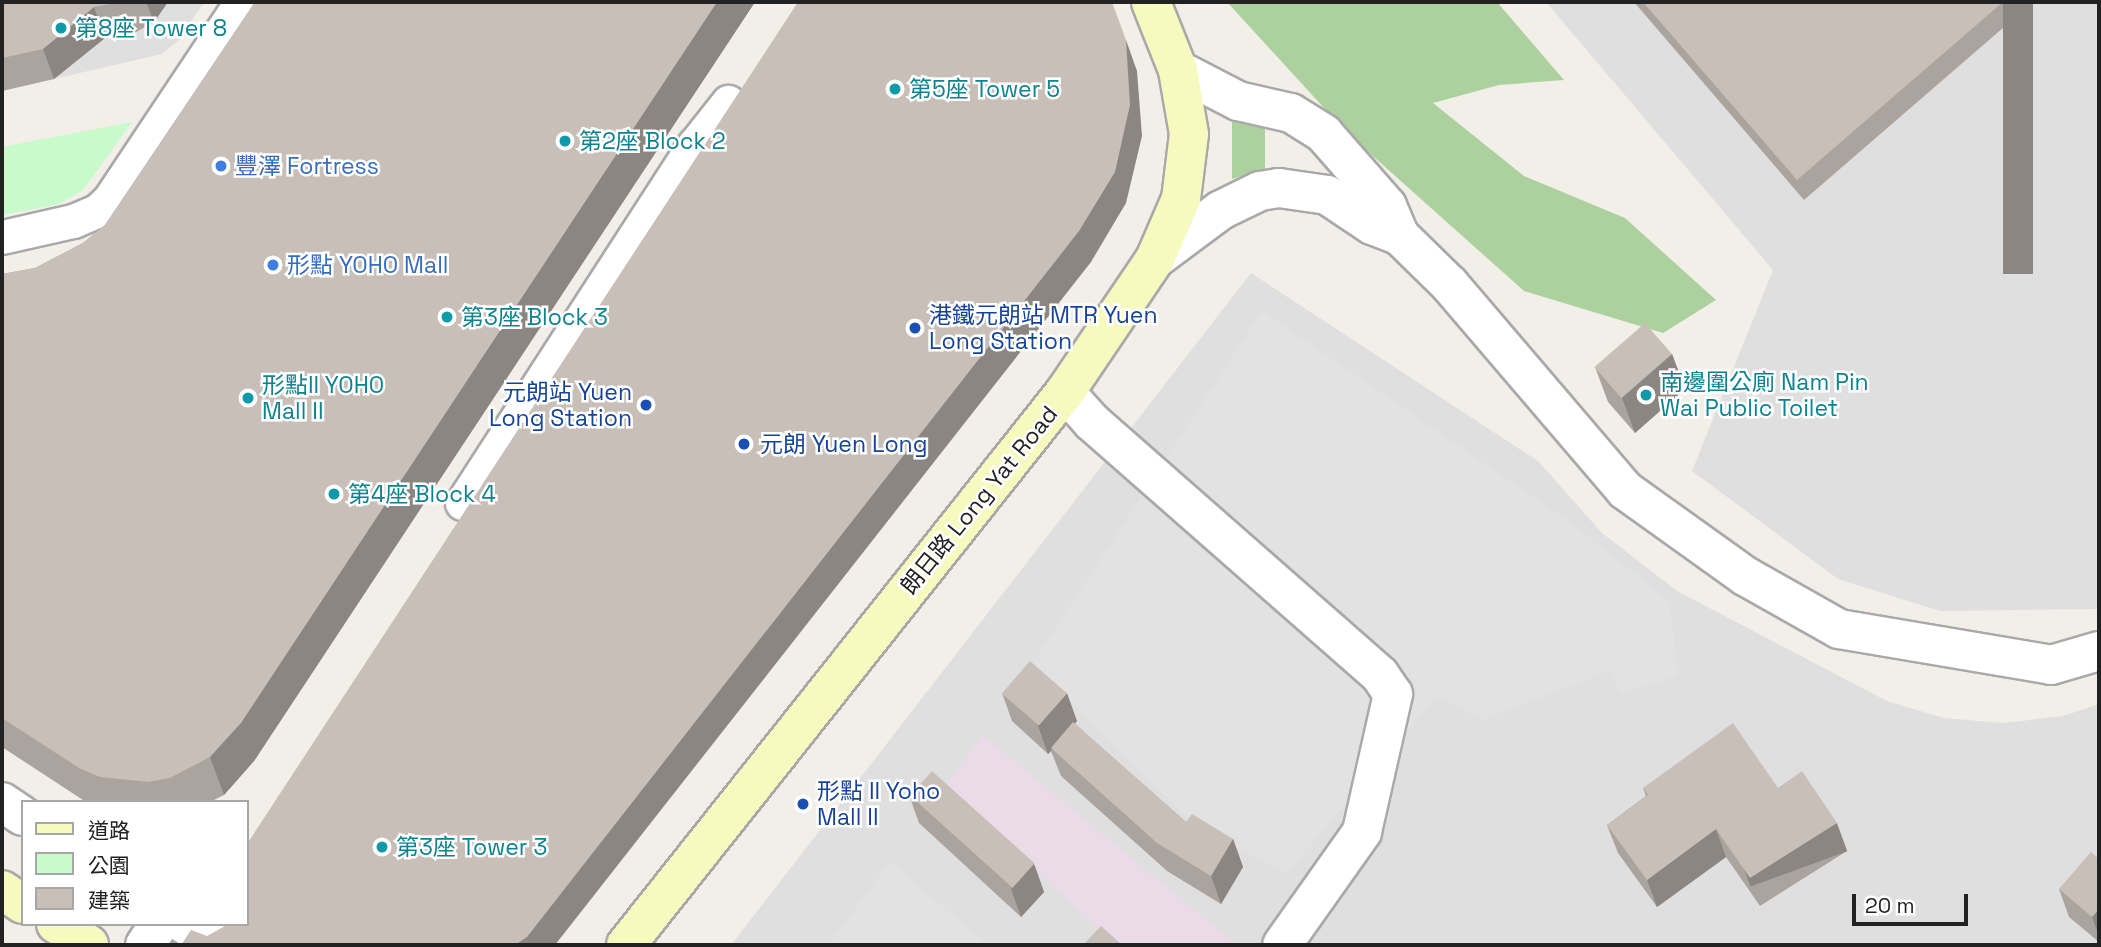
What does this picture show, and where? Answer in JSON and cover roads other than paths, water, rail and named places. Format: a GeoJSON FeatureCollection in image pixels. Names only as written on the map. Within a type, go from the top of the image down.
{"type":"FeatureCollection","features":[{"type":"Feature","properties":{"kind":"main road","name":"朗日路 Long Yat Road"},"geometry":{"type":"LineString","coordinates":[[625,945],[1065,392],[1155,259],[1175,220],[1187,167],[1188,113],[1178,70],[1151,2]]}},
{"type":"Feature","properties":{"kind":"main road"},"geometry":{"type":"LineString","coordinates":[[2,890],[21,903]]}},
{"type":"Feature","properties":{"kind":"main road"},"geometry":{"type":"LineString","coordinates":[[59,926],[89,945]]}},
{"type":"Feature","properties":{"kind":"street"},"geometry":{"type":"LineString","coordinates":[[2,237],[73,221],[97,211],[109,200],[241,2]]}},
{"type":"Feature","properties":{"kind":"street"},"geometry":{"type":"LineString","coordinates":[[1178,70],[1238,101],[1307,121],[1378,193],[1400,236],[1450,285],[1625,490],[1768,590],[1839,629],[2051,665],[2099,650]]}},
{"type":"Feature","properties":{"kind":"street"},"geometry":{"type":"LineString","coordinates":[[462,503],[694,145],[728,102]]}},
{"type":"Feature","properties":{"kind":"street"},"geometry":{"type":"LineString","coordinates":[[1155,259],[1221,210],[1261,191],[1279,188],[1326,195],[1372,225],[1400,236]]}},
{"type":"Feature","properties":{"kind":"street"},"geometry":{"type":"LineString","coordinates":[[1065,392],[1110,439],[1380,675],[1393,694],[1362,832],[1282,945]]}},
{"type":"Feature","properties":{"kind":"street"},"geometry":{"type":"LineString","coordinates":[[2,802],[21,815]]}},
{"type":"Feature","properties":{"kind":"street"},"geometry":{"type":"LineString","coordinates":[[145,945],[158,926]]}},
{"type":"Feature","properties":{"kind":"street"},"geometry":{"type":"LineString","coordinates":[[187,926],[218,945]]}},
{"type":"Feature","properties":{"kind":"place","name":"第8座 Tower 8"},"geometry":{"type":"Point","coordinates":[61,28]}},
{"type":"Feature","properties":{"kind":"place","name":"第5座 Tower 5"},"geometry":{"type":"Point","coordinates":[895,89]}},
{"type":"Feature","properties":{"kind":"place","name":"第2座 Block 2"},"geometry":{"type":"Point","coordinates":[565,141]}},
{"type":"Feature","properties":{"kind":"place","name":"豐澤 Fortress"},"geometry":{"type":"Point","coordinates":[221,166]}},
{"type":"Feature","properties":{"kind":"place","name":"形點 YOHO Mall"},"geometry":{"type":"Point","coordinates":[273,265]}},
{"type":"Feature","properties":{"kind":"place","name":"第3座 Block 3"},"geometry":{"type":"Point","coordinates":[447,317]}},
{"type":"Feature","properties":{"kind":"place","name":"港鐵元朗站 MTR Yuen Long Station"},"geometry":{"type":"Point","coordinates":[915,328]}},
{"type":"Feature","properties":{"kind":"place","name":"南邊圍公廁 Nam Pin Wai Public Toilet"},"geometry":{"type":"Point","coordinates":[1646,395]}},
{"type":"Feature","properties":{"kind":"place","name":"形點II YOHO Mall II"},"geometry":{"type":"Point","coordinates":[248,398]}},
{"type":"Feature","properties":{"kind":"place","name":"元朗站 Yuen Long Station"},"geometry":{"type":"Point","coordinates":[646,405]}},
{"type":"Feature","properties":{"kind":"place","name":"元朗 Yuen Long"},"geometry":{"type":"Point","coordinates":[744,444]}},
{"type":"Feature","properties":{"kind":"place","name":"第4座 Block 4"},"geometry":{"type":"Point","coordinates":[334,494]}},
{"type":"Feature","properties":{"kind":"place","name":"形點 II Yoho Mall II"},"geometry":{"type":"Point","coordinates":[803,804]}},
{"type":"Feature","properties":{"kind":"place","name":"第3座 Tower 3"},"geometry":{"type":"Point","coordinates":[382,847]}}]}
